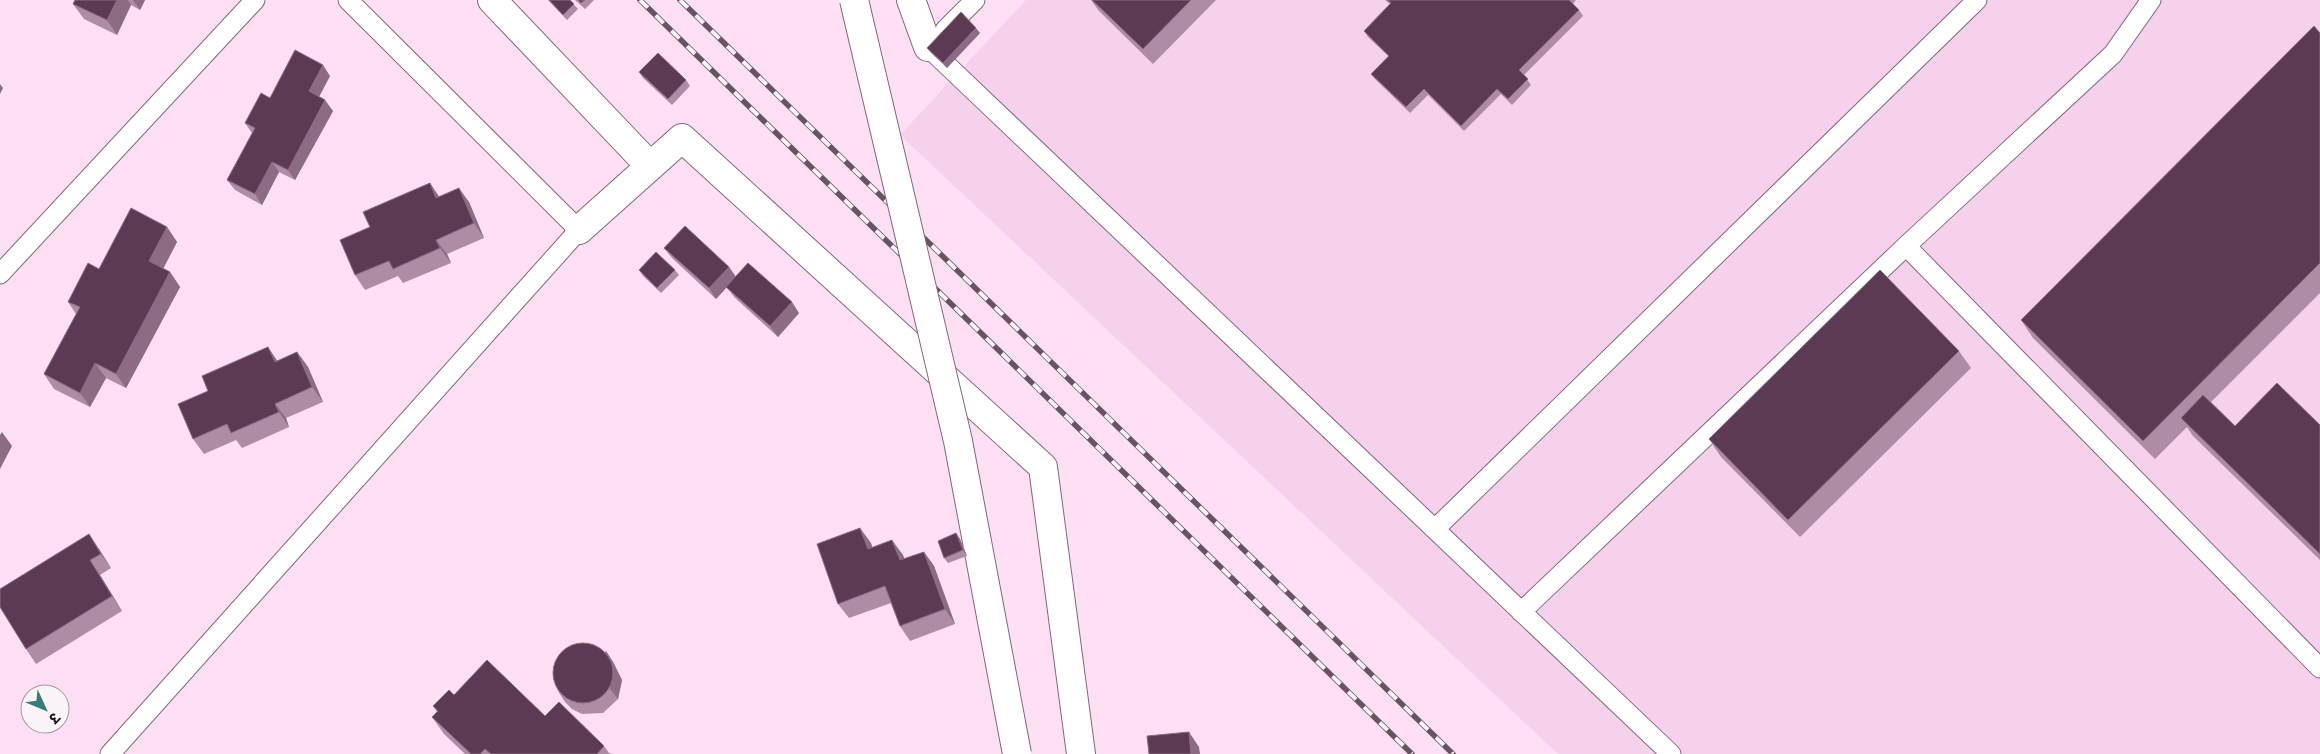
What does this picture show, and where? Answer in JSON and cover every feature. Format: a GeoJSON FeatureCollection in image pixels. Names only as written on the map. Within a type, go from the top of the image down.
{"type":"FeatureCollection","features":[{"type":"Feature","properties":{"kind":"street"},"geometry":{"type":"LineString","coordinates":[[492,0],[650,166]]}},
{"type":"Feature","properties":{"kind":"street"},"geometry":{"type":"LineString","coordinates":[[854,0],[958,440],[1016,754]]}},
{"type":"Feature","properties":{"kind":"street"},"geometry":{"type":"LineString","coordinates":[[911,0],[928,47]]}},
{"type":"Feature","properties":{"kind":"street"},"geometry":{"type":"LineString","coordinates":[[580,230],[682,138],[1043,466],[1080,754]]}},
{"type":"Feature","properties":{"kind":"lane"},"geometry":{"type":"LineString","coordinates":[[0,274],[254,0]]}},
{"type":"Feature","properties":{"kind":"lane"},"geometry":{"type":"LineString","coordinates":[[110,754],[580,230],[348,0]]}},
{"type":"Feature","properties":{"kind":"lane"},"geometry":{"type":"LineString","coordinates":[[975,0],[928,47],[1671,754]]}},
{"type":"Feature","properties":{"kind":"lane"},"geometry":{"type":"LineString","coordinates":[[1435,529],[1977,0]]}},
{"type":"Feature","properties":{"kind":"lane"},"geometry":{"type":"LineString","coordinates":[[1521,612],[1906,246],[2113,54],[2151,0]]}},
{"type":"Feature","properties":{"kind":"lane"},"geometry":{"type":"LineString","coordinates":[[1906,246],[2320,668]]}},
{"type":"Feature","properties":{"kind":"shaded area"},"geometry":{"type":"Polygon","coordinates":[[[1026,0],[2320,0],[2320,754],[1558,754],[900,135],[1026,0]]]}},
{"type":"Feature","properties":{"kind":"building"},"geometry":{"type":"Polygon","coordinates":[[[75,0],[117,0],[107,20],[73,4],[75,0]]]}},
{"type":"Feature","properties":{"kind":"building"},"geometry":{"type":"Polygon","coordinates":[[[549,0],[570,0],[574,4],[563,15],[549,0]]]}},
{"type":"Feature","properties":{"kind":"building"},"geometry":{"type":"Polygon","coordinates":[[[1092,0],[1191,0],[1143,49],[1092,0]]]}},
{"type":"Feature","properties":{"kind":"building"},"geometry":{"type":"Polygon","coordinates":[[[1387,0],[1569,0],[1579,10],[1519,70],[1528,79],[1508,99],[1497,89],[1461,126],[1424,89],[1406,107],[1371,74],[1389,56],[1364,31],[1391,3],[1387,0]]]}},
{"type":"Feature","properties":{"kind":"building"},"geometry":{"type":"Polygon","coordinates":[[[961,12],[976,28],[943,63],[927,48],[961,12]]]}},
{"type":"Feature","properties":{"kind":"building"},"geometry":{"type":"Polygon","coordinates":[[[2314,26],[2320,33],[2320,263],[2143,441],[2021,320],[2314,26]]]}},
{"type":"Feature","properties":{"kind":"building"},"geometry":{"type":"Polygon","coordinates":[[[295,50],[323,65],[309,91],[325,100],[288,170],[272,162],[255,194],[227,180],[255,128],[245,123],[261,93],[270,98],[295,50]]]}},
{"type":"Feature","properties":{"kind":"building"},"geometry":{"type":"Polygon","coordinates":[[[658,53],[686,80],[668,99],[639,72],[658,53]]]}},
{"type":"Feature","properties":{"kind":"building"},"geometry":{"type":"Polygon","coordinates":[[[430,183],[436,198],[459,188],[474,223],[436,240],[440,248],[393,269],[389,261],[355,275],[340,240],[370,227],[363,212],[430,183]]]}},
{"type":"Feature","properties":{"kind":"building"},"geometry":{"type":"Polygon","coordinates":[[[131,208],[167,227],[149,261],[170,272],[116,374],[95,363],[80,393],[44,374],[80,307],[68,302],[88,263],[99,269],[131,208]]]}},
{"type":"Feature","properties":{"kind":"building"},"geometry":{"type":"Polygon","coordinates":[[[685,226],[729,267],[709,288],[664,248],[685,226]]]}},
{"type":"Feature","properties":{"kind":"building"},"geometry":{"type":"Polygon","coordinates":[[[656,252],[675,270],[657,288],[639,270],[656,252]]]}},
{"type":"Feature","properties":{"kind":"building"},"geometry":{"type":"Polygon","coordinates":[[[748,263],[792,302],[770,326],[726,287],[748,263]]]}},
{"type":"Feature","properties":{"kind":"building"},"geometry":{"type":"Polygon","coordinates":[[[1880,270],[1959,351],[1788,520],[1709,439],[1880,270]]]}},
{"type":"Feature","properties":{"kind":"building"},"geometry":{"type":"Polygon","coordinates":[[[268,347],[275,362],[297,352],[312,387],[275,404],[279,412],[231,433],[227,424],[193,439],[178,404],[208,391],[202,376],[268,347]]]}},
{"type":"Feature","properties":{"kind":"building"},"geometry":{"type":"Polygon","coordinates":[[[2277,383],[2320,425],[2320,554],[2181,418],[2203,395],[2235,426],[2277,383]]]}},
{"type":"Feature","properties":{"kind":"building"},"geometry":{"type":"Polygon","coordinates":[[[860,528],[868,549],[892,540],[900,560],[924,552],[945,609],[900,626],[885,586],[838,604],[817,544],[860,528]]]}},
{"type":"Feature","properties":{"kind":"building"},"geometry":{"type":"Polygon","coordinates":[[[956,533],[963,550],[944,558],[938,541],[956,533]]]}},
{"type":"Feature","properties":{"kind":"building"},"geometry":{"type":"Polygon","coordinates":[[[89,534],[101,554],[90,560],[112,596],[26,649],[0,607],[0,589],[89,534]]]}},
{"type":"Feature","properties":{"kind":"building"},"geometry":{"type":"Polygon","coordinates":[[[577,643],[589,643],[605,651],[611,661],[613,673],[611,685],[605,695],[589,703],[577,703],[561,695],[553,679],[553,667],[561,651],[577,643]]]}},
{"type":"Feature","properties":{"kind":"building"},"geometry":{"type":"Polygon","coordinates":[[[487,660],[545,716],[559,702],[604,746],[597,754],[491,754],[485,749],[480,754],[471,754],[432,717],[438,711],[433,706],[449,690],[454,695],[487,660]]]}},
{"type":"Feature","properties":{"kind":"building"},"geometry":{"type":"Polygon","coordinates":[[[1189,732],[1191,754],[1149,754],[1147,736],[1189,732]]]}},
{"type":"Feature","properties":{"kind":"railway"},"geometry":{"type":"LineString","coordinates":[[640,0],[1412,754]]}},
{"type":"Feature","properties":{"kind":"railway"},"geometry":{"type":"LineString","coordinates":[[680,0],[1453,754]]}}]}
